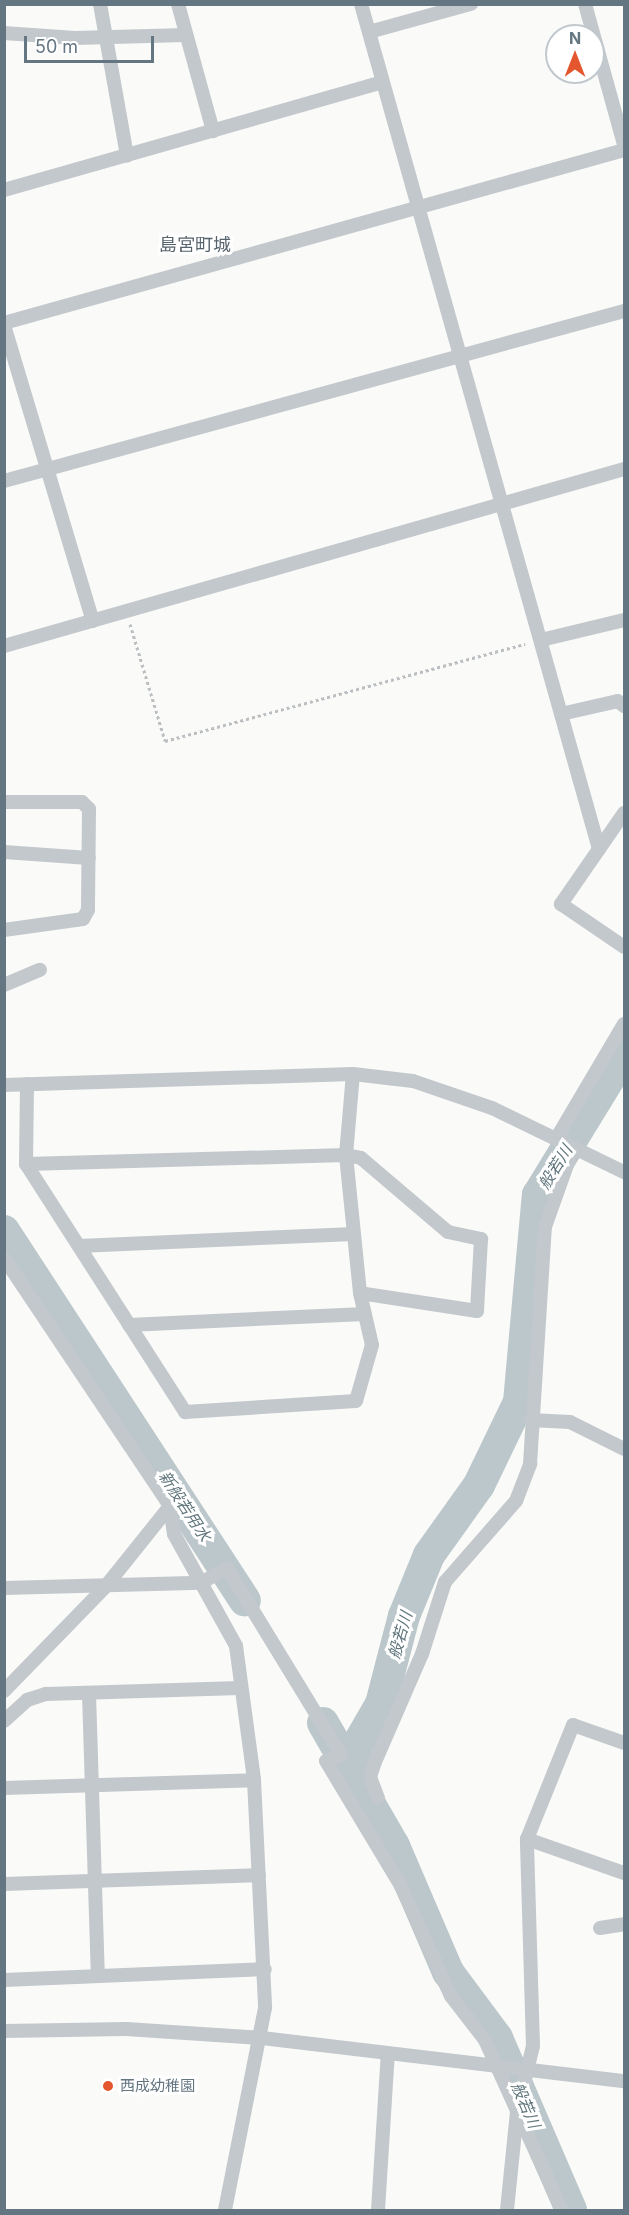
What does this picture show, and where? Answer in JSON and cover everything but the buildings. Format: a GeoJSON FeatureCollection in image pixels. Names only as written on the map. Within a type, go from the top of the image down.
{"type":"FeatureCollection","features":[{"type":"Feature","properties":{"kind":"street"},"geometry":{"type":"LineString","coordinates":[[100,4],[108,37],[127,156]]}},
{"type":"Feature","properties":{"kind":"street"},"geometry":{"type":"LineString","coordinates":[[178,4],[213,131]]}},
{"type":"Feature","properties":{"kind":"street"},"geometry":{"type":"LineString","coordinates":[[361,4],[417,208],[504,503],[599,849]]}},
{"type":"Feature","properties":{"kind":"street"},"geometry":{"type":"LineString","coordinates":[[369,32],[471,4]]}},
{"type":"Feature","properties":{"kind":"street"},"geometry":{"type":"LineString","coordinates":[[585,4],[624,145]]}},
{"type":"Feature","properties":{"kind":"street"},"geometry":{"type":"LineString","coordinates":[[4,33],[108,37],[186,35]]}},
{"type":"Feature","properties":{"kind":"street"},"geometry":{"type":"LineString","coordinates":[[4,190],[382,82]]}},
{"type":"Feature","properties":{"kind":"street"},"geometry":{"type":"LineString","coordinates":[[93,621],[4,324],[624,150]]}},
{"type":"Feature","properties":{"kind":"street"},"geometry":{"type":"LineString","coordinates":[[4,481],[624,311]]}},
{"type":"Feature","properties":{"kind":"street"},"geometry":{"type":"LineString","coordinates":[[4,646],[624,469]]}},
{"type":"Feature","properties":{"kind":"street"},"geometry":{"type":"LineString","coordinates":[[541,640],[624,620]]}},
{"type":"Feature","properties":{"kind":"street"},"geometry":{"type":"LineString","coordinates":[[561,714],[618,701],[624,706]]}},
{"type":"Feature","properties":{"kind":"street"},"geometry":{"type":"LineString","coordinates":[[4,802],[88,805],[89,858],[88,910],[82,919],[4,930]]}},
{"type":"Feature","properties":{"kind":"street"},"geometry":{"type":"LineString","coordinates":[[624,813],[561,904],[624,947]]}},
{"type":"Feature","properties":{"kind":"street"},"geometry":{"type":"LineString","coordinates":[[613,829],[624,838]]}},
{"type":"Feature","properties":{"kind":"street"},"geometry":{"type":"LineString","coordinates":[[4,852],[89,858]]}},
{"type":"Feature","properties":{"kind":"street"},"geometry":{"type":"LineString","coordinates":[[4,985],[40,969]]}},
{"type":"Feature","properties":{"kind":"street"},"geometry":{"type":"LineString","coordinates":[[556,1139],[624,1024]]}},
{"type":"Feature","properties":{"kind":"street"},"geometry":{"type":"LineString","coordinates":[[27,1084],[26,1164],[185,1412],[356,1401],[372,1345],[360,1293],[345,1155],[353,1074]]}},
{"type":"Feature","properties":{"kind":"street"},"geometry":{"type":"LineString","coordinates":[[4,1085],[353,1074],[449,1089],[624,1172]]}},
{"type":"Feature","properties":{"kind":"street"},"geometry":{"type":"LineString","coordinates":[[378,1798],[370,1777],[422,1654],[446,1582],[516,1501],[530,1464],[530,1420],[545,1227],[573,1148]]}},
{"type":"Feature","properties":{"kind":"street"},"geometry":{"type":"LineString","coordinates":[[26,1164],[345,1155],[361,1158],[448,1232],[481,1239],[477,1311],[360,1293]]}},
{"type":"Feature","properties":{"kind":"street"},"geometry":{"type":"LineString","coordinates":[[79,1246],[354,1234]]}},
{"type":"Feature","properties":{"kind":"street"},"geometry":{"type":"LineString","coordinates":[[4,1258],[170,1506],[174,1534],[236,1646],[254,1780],[265,1969],[262,2038],[225,2211]]}},
{"type":"Feature","properties":{"kind":"street"},"geometry":{"type":"LineString","coordinates":[[129,1325],[365,1314]]}},
{"type":"Feature","properties":{"kind":"street"},"geometry":{"type":"LineString","coordinates":[[530,1420],[570,1422],[624,1449]]}},
{"type":"Feature","properties":{"kind":"street"},"geometry":{"type":"LineString","coordinates":[[4,1691],[106,1586],[170,1506]]}},
{"type":"Feature","properties":{"kind":"street"},"geometry":{"type":"LineString","coordinates":[[4,1588],[201,1583],[227,1568],[341,1755],[326,1761],[377,1842],[438,1972],[485,2040],[562,2211]]}},
{"type":"Feature","properties":{"kind":"street"},"geometry":{"type":"LineString","coordinates":[[4,1721],[27,1700],[89,1694],[240,1688]]}},
{"type":"Feature","properties":{"kind":"street"},"geometry":{"type":"LineString","coordinates":[[89,1694],[93,1788],[93,1882],[98,1974]]}},
{"type":"Feature","properties":{"kind":"street"},"geometry":{"type":"LineString","coordinates":[[507,2211],[522,2073],[533,2046],[527,1839],[573,1725],[624,1743]]}},
{"type":"Feature","properties":{"kind":"street"},"geometry":{"type":"LineString","coordinates":[[4,1788],[93,1788],[254,1780]]}},
{"type":"Feature","properties":{"kind":"street"},"geometry":{"type":"LineString","coordinates":[[527,1839],[624,1873]]}},
{"type":"Feature","properties":{"kind":"street"},"geometry":{"type":"LineString","coordinates":[[4,1884],[259,1875]]}},
{"type":"Feature","properties":{"kind":"street"},"geometry":{"type":"LineString","coordinates":[[600,1928],[624,1924]]}},
{"type":"Feature","properties":{"kind":"street"},"geometry":{"type":"LineString","coordinates":[[4,1980],[98,1974],[265,1969]]}},
{"type":"Feature","properties":{"kind":"street"},"geometry":{"type":"LineString","coordinates":[[4,2031],[126,2029],[262,2038],[388,2053],[522,2073],[624,2081]]}},
{"type":"Feature","properties":{"kind":"street"},"geometry":{"type":"LineString","coordinates":[[378,2211],[388,2053]]}},
{"type":"Feature","properties":{"kind":"path"},"geometry":{"type":"LineString","coordinates":[[126,611],[165,741],[541,640]]}},
{"type":"Feature","properties":{"kind":"waterway","name":"般若川"},"geometry":{"type":"LineString","coordinates":[[358,1784],[355,1749],[381,1704],[404,1616],[429,1555],[479,1485],[519,1402],[538,1195],[624,1054]]}},
{"type":"Feature","properties":{"kind":"waterway","name":"新般若用水"},"geometry":{"type":"LineString","coordinates":[[4,1231],[245,1600]]}},
{"type":"Feature","properties":{"kind":"waterway","name":"般若川"},"geometry":{"type":"LineString","coordinates":[[323,1723],[394,1846],[448,1972],[497,2038],[571,2210]]}},
{"type":"Feature","properties":{"kind":"place","name":"西成幼稚園"},"geometry":{"type":"Point","coordinates":[108,2086]}},
{"type":"Feature","properties":{"kind":"district","name":"島宮町城"},"geometry":{"type":"Point","coordinates":[195,245]}}]}
